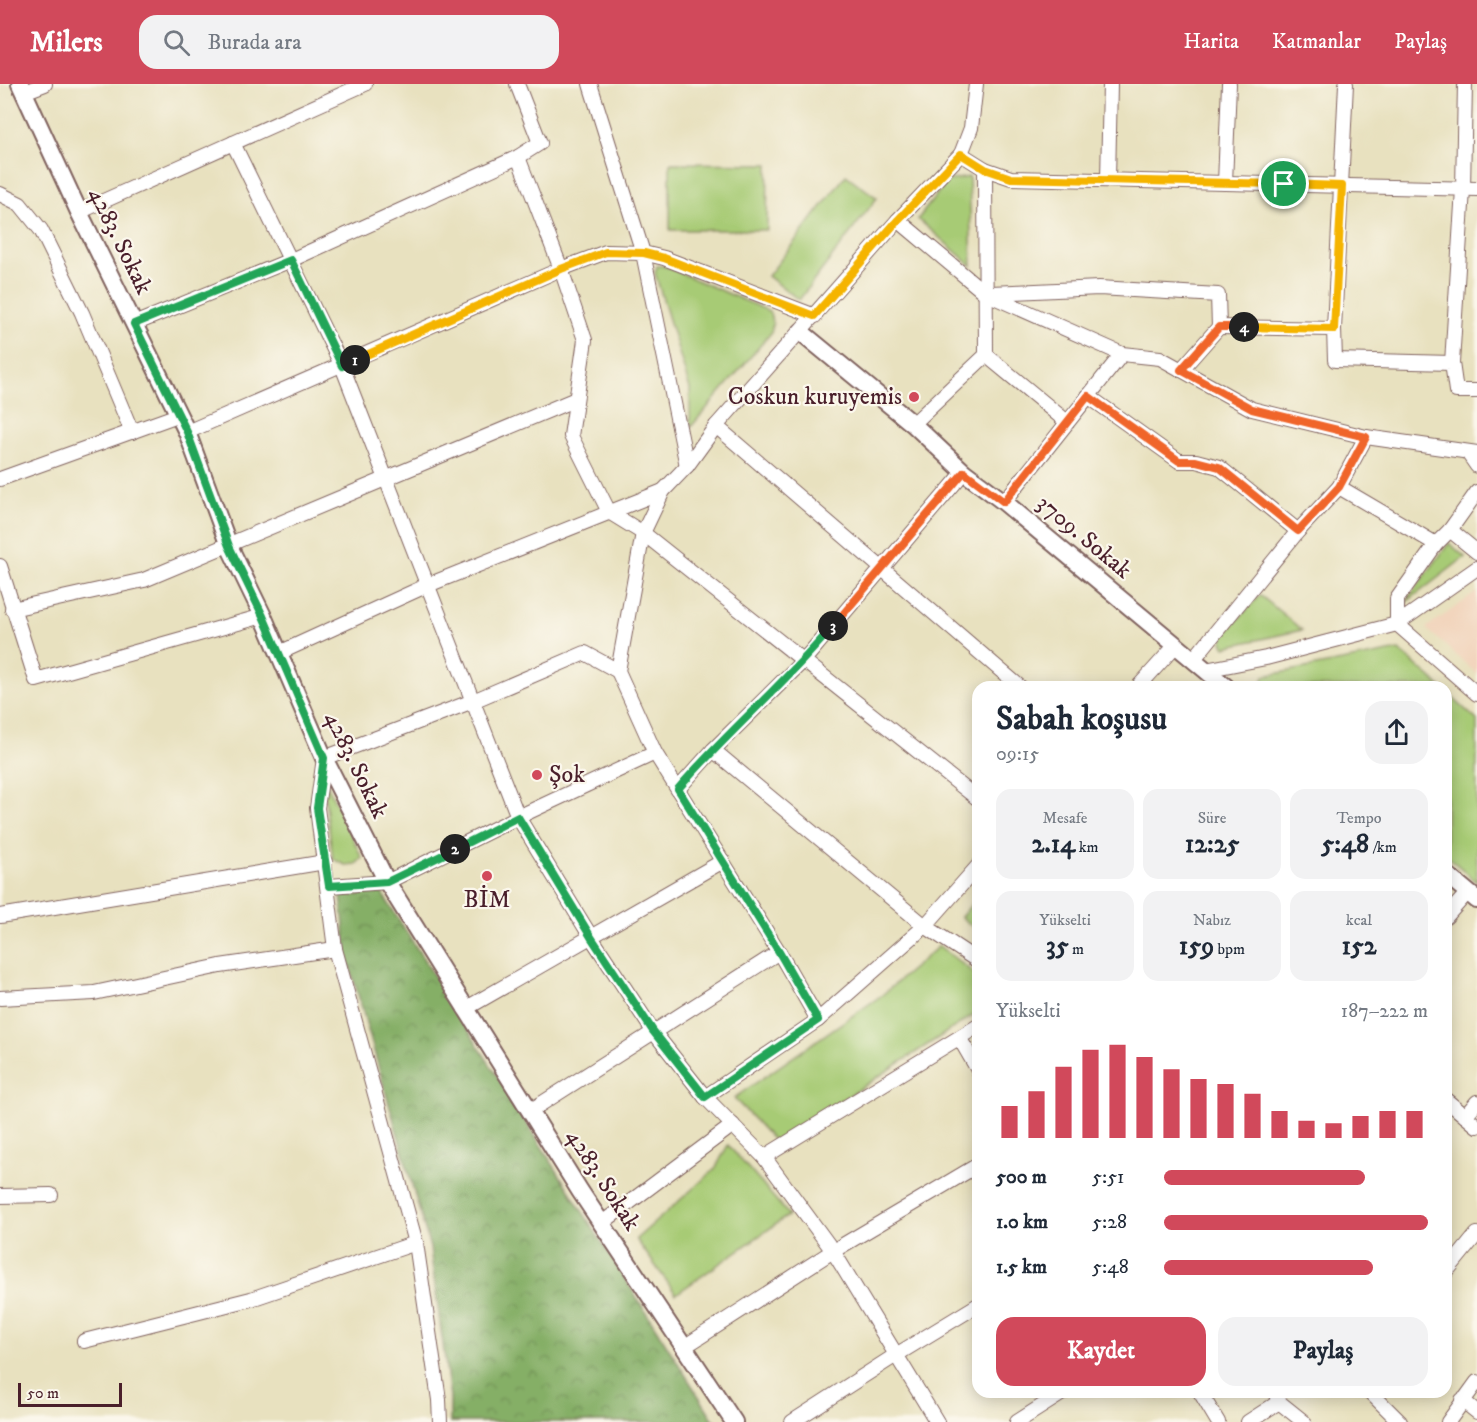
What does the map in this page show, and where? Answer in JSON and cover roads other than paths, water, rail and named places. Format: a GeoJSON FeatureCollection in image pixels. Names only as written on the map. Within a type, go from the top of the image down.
{"type":"FeatureCollection","features":[{"type":"Feature","properties":{"kind":"street"},"geometry":{"type":"LineString","coordinates":[[22,88],[45,84]]}},
{"type":"Feature","properties":{"kind":"street"},"geometry":{"type":"LineString","coordinates":[[79,212],[365,84]]}},
{"type":"Feature","properties":{"kind":"street"},"geometry":{"type":"LineString","coordinates":[[134,324],[291,260],[518,157],[540,143],[517,84]]}},
{"type":"Feature","properties":{"kind":"street"},"geometry":{"type":"LineString","coordinates":[[590,84],[644,253],[687,466]]}},
{"type":"Feature","properties":{"kind":"street"},"geometry":{"type":"LineString","coordinates":[[818,1020],[779,952],[655,753],[618,671],[643,533],[663,491],[687,466],[716,426],[898,220],[961,154],[971,128],[976,84]]}},
{"type":"Feature","properties":{"kind":"street"},"geometry":{"type":"LineString","coordinates":[[1108,180],[1110,84]]}},
{"type":"Feature","properties":{"kind":"street"},"geometry":{"type":"LineString","coordinates":[[1226,183],[1228,84]]}},
{"type":"Feature","properties":{"kind":"street"},"geometry":{"type":"LineString","coordinates":[[1346,84],[1334,329],[1335,360],[1452,363]]}},
{"type":"Feature","properties":{"kind":"street"},"geometry":{"type":"LineString","coordinates":[[1465,84],[1463,189],[1452,363],[1456,391],[1477,391]]}},
{"type":"Feature","properties":{"kind":"street","name":"4283. Sokak"},"geometry":{"type":"LineString","coordinates":[[22,88],[79,212],[187,432],[229,546],[263,616],[324,758],[387,882],[602,1223],[735,1422]]}},
{"type":"Feature","properties":{"kind":"street"},"geometry":{"type":"LineString","coordinates":[[233,143],[342,366],[518,817],[591,937],[653,1031],[705,1097],[764,1156],[833,1251],[937,1422]]}},
{"type":"Feature","properties":{"kind":"street"},"geometry":{"type":"LineString","coordinates":[[961,154],[985,169],[1011,178],[1477,189]]}},
{"type":"Feature","properties":{"kind":"street"},"geometry":{"type":"LineString","coordinates":[[518,157],[561,269],[585,340],[571,436],[609,512],[643,533],[972,794]]}},
{"type":"Feature","properties":{"kind":"street"},"geometry":{"type":"LineString","coordinates":[[913,424],[986,355],[985,169]]}},
{"type":"Feature","properties":{"kind":"street"},"geometry":{"type":"LineString","coordinates":[[0,194],[20,204],[41,230],[82,313],[132,432]]}},
{"type":"Feature","properties":{"kind":"street"},"geometry":{"type":"LineString","coordinates":[[898,220],[986,293],[1122,354],[1160,358],[1252,409],[1366,437],[1473,453],[1477,466]]}},
{"type":"Feature","properties":{"kind":"street"},"geometry":{"type":"LineString","coordinates":[[187,432],[561,269],[606,252],[644,253],[664,258],[814,316]]}},
{"type":"Feature","properties":{"kind":"street"},"geometry":{"type":"LineString","coordinates":[[986,293],[1099,288],[1218,295],[1219,327],[1181,370]]}},
{"type":"Feature","properties":{"kind":"street"},"geometry":{"type":"LineString","coordinates":[[1219,327],[1334,329]]}},
{"type":"Feature","properties":{"kind":"street","name":"3709. Sokak"},"geometry":{"type":"LineString","coordinates":[[801,332],[913,424],[964,472],[1004,502],[1219,681]]}},
{"type":"Feature","properties":{"kind":"street"},"geometry":{"type":"LineString","coordinates":[[1004,502],[1122,354]]}},
{"type":"Feature","properties":{"kind":"street"},"geometry":{"type":"LineString","coordinates":[[986,355],[1067,422]]}},
{"type":"Feature","properties":{"kind":"street"},"geometry":{"type":"LineString","coordinates":[[1088,396],[1179,461],[1196,461],[1219,467],[1298,531]]}},
{"type":"Feature","properties":{"kind":"street"},"geometry":{"type":"LineString","coordinates":[[12,609],[144,580],[576,399]]}},
{"type":"Feature","properties":{"kind":"street"},"geometry":{"type":"LineString","coordinates":[[0,479],[178,415]]}},
{"type":"Feature","properties":{"kind":"street"},"geometry":{"type":"LineString","coordinates":[[716,426],[1013,681]]}},
{"type":"Feature","properties":{"kind":"street"},"geometry":{"type":"LineString","coordinates":[[1199,665],[1298,531],[1339,487],[1366,437]]}},
{"type":"Feature","properties":{"kind":"street"},"geometry":{"type":"LineString","coordinates":[[678,789],[712,750],[804,660],[964,472]]}},
{"type":"Feature","properties":{"kind":"street"},"geometry":{"type":"LineString","coordinates":[[1339,487],[1436,544]]}},
{"type":"Feature","properties":{"kind":"street"},"geometry":{"type":"LineString","coordinates":[[279,653],[428,585],[663,491]]}},
{"type":"Feature","properties":{"kind":"street"},"geometry":{"type":"LineString","coordinates":[[1477,492],[1397,599],[1397,624],[1477,694]]}},
{"type":"Feature","properties":{"kind":"street"},"geometry":{"type":"LineString","coordinates":[[1450,530],[1477,552]]}},
{"type":"Feature","properties":{"kind":"street"},"geometry":{"type":"LineString","coordinates":[[0,566],[36,680],[263,616]]}},
{"type":"Feature","properties":{"kind":"street"},"geometry":{"type":"LineString","coordinates":[[1199,665],[1266,658],[1397,624],[1477,568]]}},
{"type":"Feature","properties":{"kind":"street"},"geometry":{"type":"LineString","coordinates":[[1143,681],[1176,645]]}},
{"type":"Feature","properties":{"kind":"street"},"geometry":{"type":"LineString","coordinates":[[440,1422],[439,1400],[416,1243],[335,949],[329,886],[317,808],[324,758],[473,701],[585,653],[618,671]]}},
{"type":"Feature","properties":{"kind":"street"},"geometry":{"type":"LineString","coordinates":[[712,750],[925,926],[972,957]]}},
{"type":"Feature","properties":{"kind":"street"},"geometry":{"type":"LineString","coordinates":[[329,886],[387,882],[655,753]]}},
{"type":"Feature","properties":{"kind":"street"},"geometry":{"type":"LineString","coordinates":[[465,1009],[723,861]]}},
{"type":"Feature","properties":{"kind":"street"},"geometry":{"type":"LineString","coordinates":[[0,916],[325,862]]}},
{"type":"Feature","properties":{"kind":"street"},"geometry":{"type":"LineString","coordinates":[[705,1097],[818,1020],[925,926],[972,873]]}},
{"type":"Feature","properties":{"kind":"street"},"geometry":{"type":"LineString","coordinates":[[1452,879],[1472,896],[1452,912]]}},
{"type":"Feature","properties":{"kind":"street"},"geometry":{"type":"LineString","coordinates":[[0,998],[94,993],[220,966],[335,949]]}},
{"type":"Feature","properties":{"kind":"street"},"geometry":{"type":"LineString","coordinates":[[530,1111],[779,952]]}},
{"type":"Feature","properties":{"kind":"street"},"geometry":{"type":"LineString","coordinates":[[764,1156],[972,1030]]}},
{"type":"Feature","properties":{"kind":"street"},"geometry":{"type":"LineString","coordinates":[[960,1039],[972,1060]]}},
{"type":"Feature","properties":{"kind":"street"},"geometry":{"type":"LineString","coordinates":[[1465,1116],[1477,1102]]}},
{"type":"Feature","properties":{"kind":"street"},"geometry":{"type":"LineString","coordinates":[[1452,1105],[1477,1126]]}},
{"type":"Feature","properties":{"kind":"street"},"geometry":{"type":"LineString","coordinates":[[602,1223],[733,1125]]}},
{"type":"Feature","properties":{"kind":"street"},"geometry":{"type":"LineString","coordinates":[[684,1347],[833,1251],[972,1169]]}},
{"type":"Feature","properties":{"kind":"street"},"geometry":{"type":"LineString","coordinates":[[0,1196],[51,1195]]}},
{"type":"Feature","properties":{"kind":"street"},"geometry":{"type":"LineString","coordinates":[[1452,1265],[1477,1234]]}},
{"type":"Feature","properties":{"kind":"street"},"geometry":{"type":"LineString","coordinates":[[84,1341],[251,1299],[416,1243]]}},
{"type":"Feature","properties":{"kind":"street"},"geometry":{"type":"LineString","coordinates":[[792,1422],[972,1309]]}},
{"type":"Feature","properties":{"kind":"street"},"geometry":{"type":"LineString","coordinates":[[1448,1422],[1477,1382]]}},
{"type":"Feature","properties":{"kind":"street"},"geometry":{"type":"LineString","coordinates":[[1017,1422],[1055,1398]]}},
{"type":"Feature","properties":{"kind":"street"},"geometry":{"type":"LineString","coordinates":[[1204,1398],[1218,1422]]}},
{"type":"Feature","properties":{"kind":"street"},"geometry":{"type":"LineString","coordinates":[[1248,1422],[1276,1398]]}},
{"type":"Feature","properties":{"kind":"street"},"geometry":{"type":"LineString","coordinates":[[1278,1398],[1304,1422]]}},
{"type":"Feature","properties":{"kind":"street"},"geometry":{"type":"LineString","coordinates":[[1376,1398],[1398,1421]]}},
{"type":"Feature","properties":{"kind":"street"},"geometry":{"type":"LineString","coordinates":[[1462,1400],[1477,1412]]}},
{"type":"Feature","properties":{"kind":"place","name":"Coskun kuruyemis"},"geometry":{"type":"Point","coordinates":[914,397]}},
{"type":"Feature","properties":{"kind":"place","name":"Şok"},"geometry":{"type":"Point","coordinates":[537,775]}},
{"type":"Feature","properties":{"kind":"place","name":"BİM"},"geometry":{"type":"Point","coordinates":[487,876]}}]}
